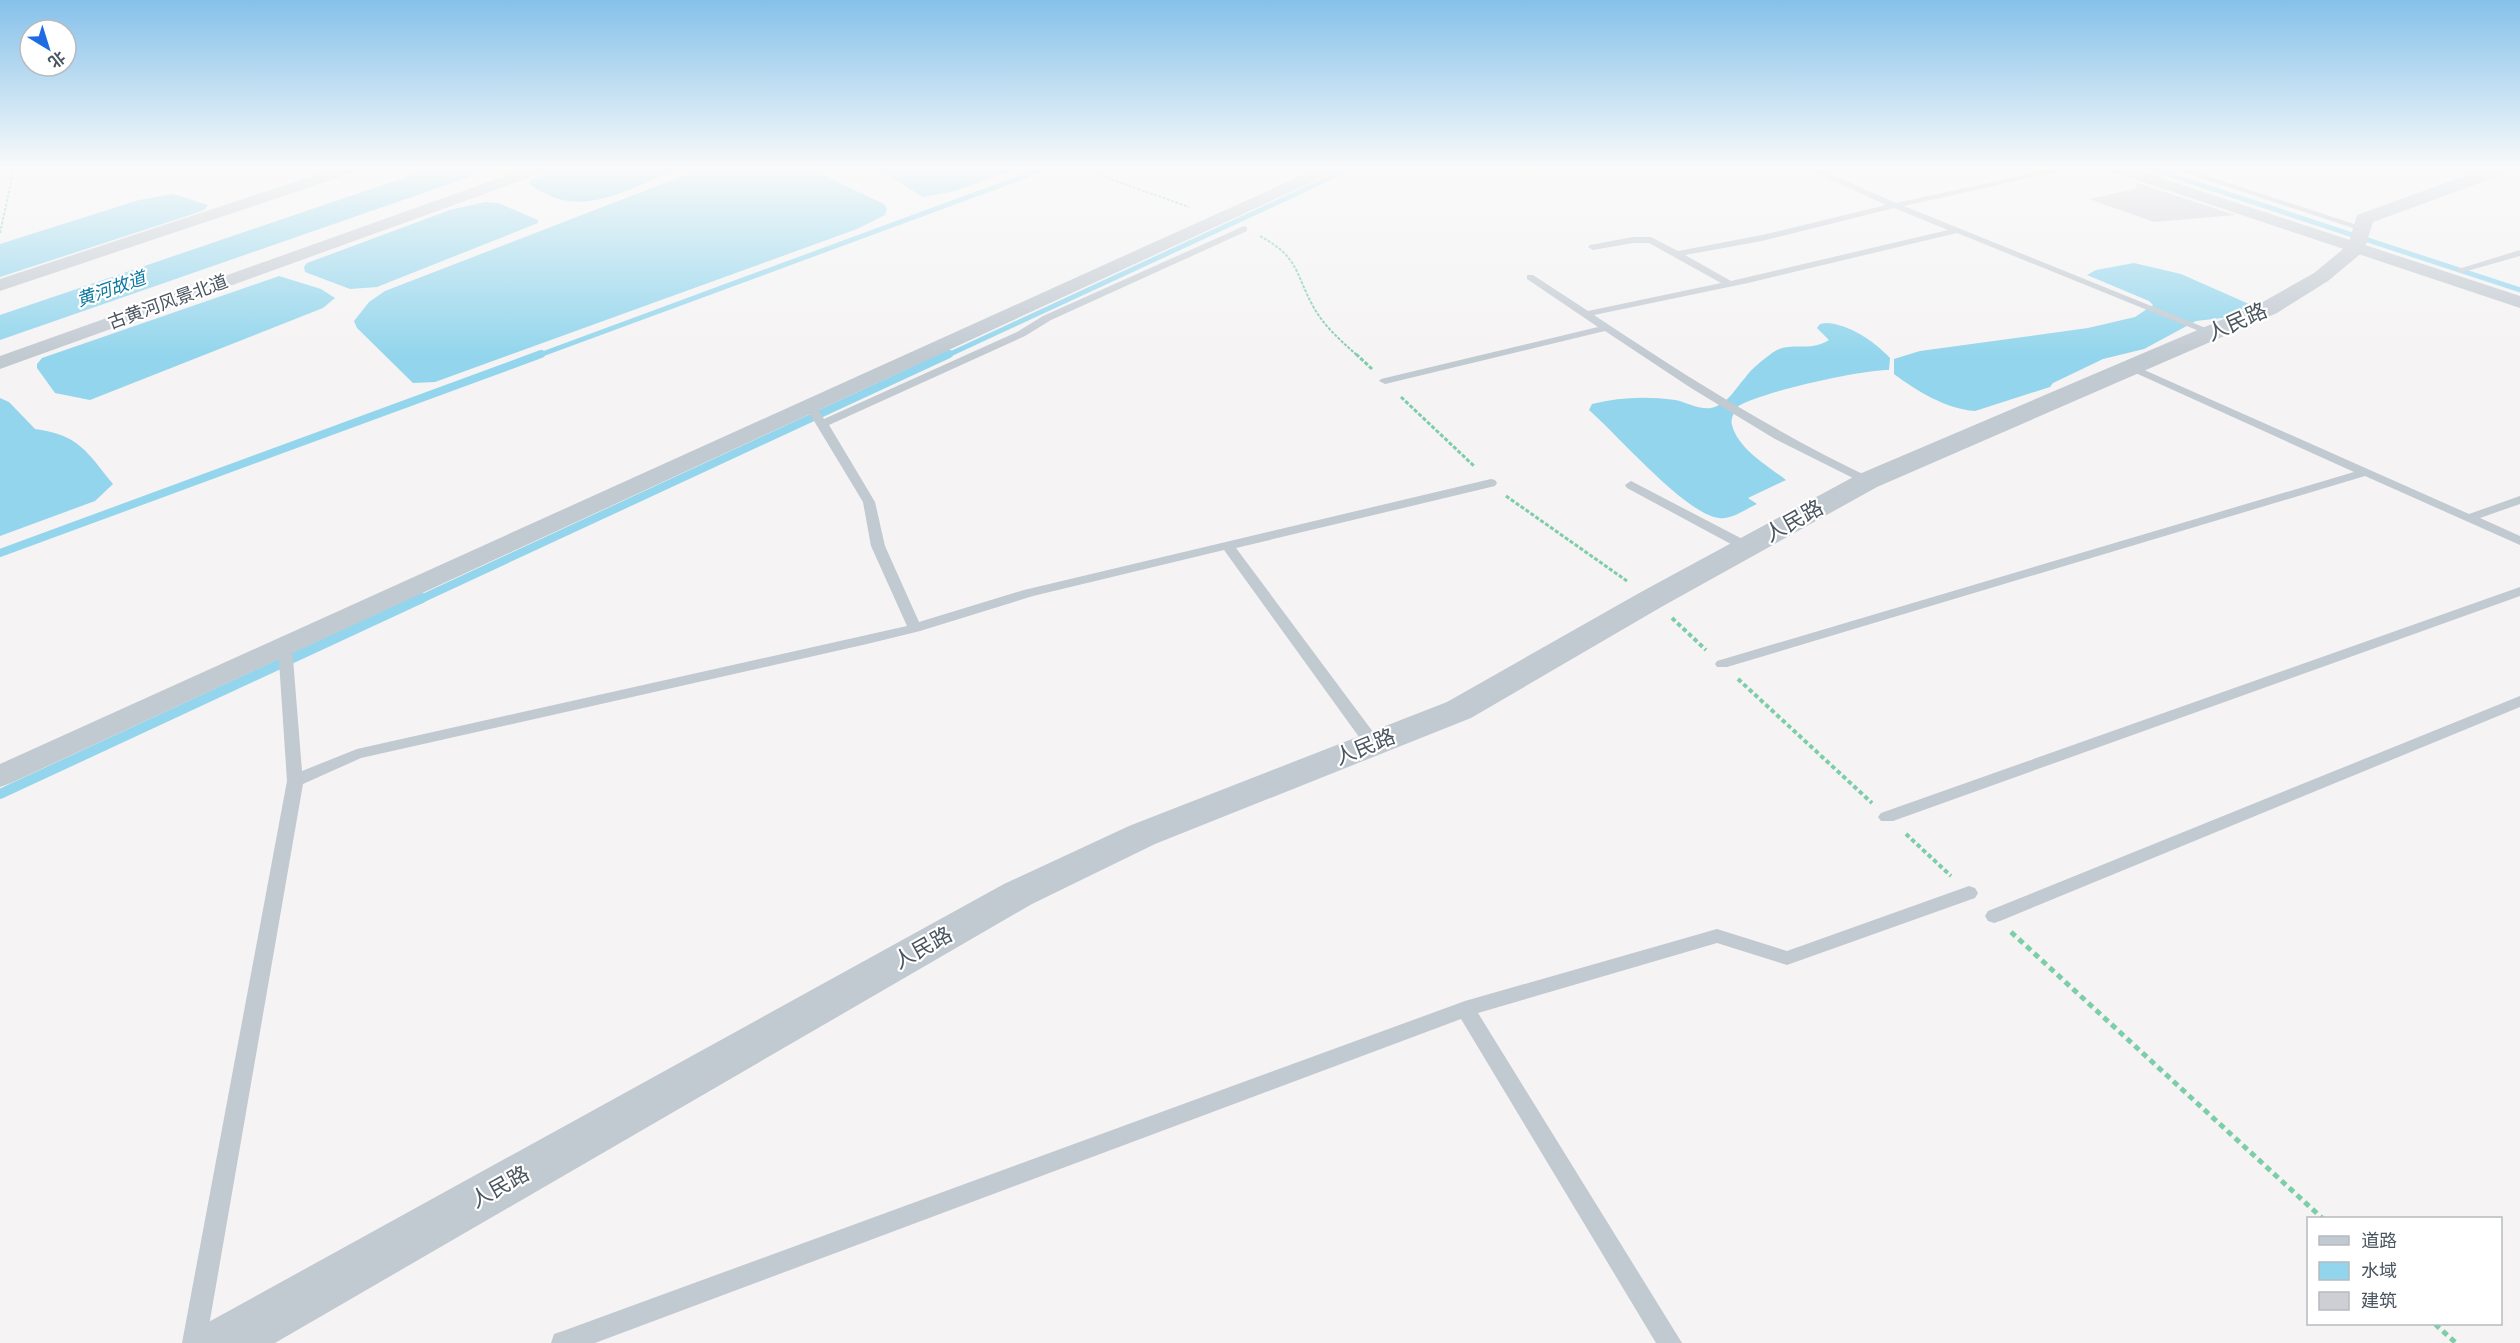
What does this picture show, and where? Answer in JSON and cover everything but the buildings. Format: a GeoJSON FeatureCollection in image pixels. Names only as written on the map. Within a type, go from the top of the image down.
{"type":"FeatureCollection","features":[{"type":"Feature","properties":{"kind":"street"},"geometry":{"type":"LineString","coordinates":[[0,285],[161,232]]}},
{"type":"Feature","properties":{"kind":"street","name":"古黄河风景北道"},"geometry":{"type":"LineString","coordinates":[[0,363],[366,232]]}},
{"type":"Feature","properties":{"kind":"street"},"geometry":{"type":"LineString","coordinates":[[0,776],[286,656],[816,415],[1195,232]]}},
{"type":"Feature","properties":{"kind":"street"},"geometry":{"type":"LineString","coordinates":[[2341,232],[2360,237],[2520,302]]}},
{"type":"Feature","properties":{"kind":"street","name":"人民路"},"geometry":{"type":"LineString","coordinates":[[225,1343],[1018,894],[1142,836],[1459,710],[1652,599],[1867,481],[2133,368],[2280,302],[2321,277],[2360,237],[2361,232]]}},
{"type":"Feature","properties":{"kind":"lane"},"geometry":{"type":"LineString","coordinates":[[915,628],[878,546],[869,502],[816,415],[1021,334],[1047,318],[1100,293],[1238,232]]}},
{"type":"Feature","properties":{"kind":"lane"},"geometry":{"type":"LineString","coordinates":[[1677,254],[1787,232]]}},
{"type":"Feature","properties":{"kind":"lane"},"geometry":{"type":"LineString","coordinates":[[1586,314],[1730,284],[1952,232]]}},
{"type":"Feature","properties":{"kind":"lane"},"geometry":{"type":"LineString","coordinates":[[1963,232],[2213,333]]}},
{"type":"Feature","properties":{"kind":"lane"},"geometry":{"type":"LineString","coordinates":[[2346,232],[2360,237]]}},
{"type":"Feature","properties":{"kind":"lane"},"geometry":{"type":"LineString","coordinates":[[1593,247],[1633,240],[1651,240],[1730,284]]}},
{"type":"Feature","properties":{"kind":"lane"},"geometry":{"type":"LineString","coordinates":[[2460,270],[2520,253]]}},
{"type":"Feature","properties":{"kind":"lane"},"geometry":{"type":"LineString","coordinates":[[1530,277],[1763,429],[1811,456],[1867,481]]}},
{"type":"Feature","properties":{"kind":"lane"},"geometry":{"type":"LineString","coordinates":[[1385,381],[1605,328]]}},
{"type":"Feature","properties":{"kind":"lane"},"geometry":{"type":"LineString","coordinates":[[2133,368],[2520,541]]}},
{"type":"Feature","properties":{"kind":"lane"},"geometry":{"type":"LineString","coordinates":[[1722,664],[2366,472]]}},
{"type":"Feature","properties":{"kind":"lane"},"geometry":{"type":"LineString","coordinates":[[295,782],[357,754],[915,628],[1029,593],[1491,483]]}},
{"type":"Feature","properties":{"kind":"lane"},"geometry":{"type":"LineString","coordinates":[[1631,484],[1747,546]]}},
{"type":"Feature","properties":{"kind":"lane"},"geometry":{"type":"LineString","coordinates":[[2469,518],[2520,500]]}},
{"type":"Feature","properties":{"kind":"lane"},"geometry":{"type":"LineString","coordinates":[[1228,546],[1373,744]]}},
{"type":"Feature","properties":{"kind":"lane"},"geometry":{"type":"LineString","coordinates":[[1887,817],[2520,591]]}},
{"type":"Feature","properties":{"kind":"lane"},"geometry":{"type":"LineString","coordinates":[[194,1343],[295,782],[286,656]]}},
{"type":"Feature","properties":{"kind":"lane"},"geometry":{"type":"LineString","coordinates":[[1994,916],[2520,701]]}},
{"type":"Feature","properties":{"kind":"lane"},"geometry":{"type":"LineString","coordinates":[[563,1343],[1465,1009],[1717,936],[1786,958],[1969,893]]}},
{"type":"Feature","properties":{"kind":"lane"},"geometry":{"type":"LineString","coordinates":[[1465,1009],[1670,1343]]}},
{"type":"Feature","properties":{"kind":"path"},"geometry":{"type":"LineString","coordinates":[[1250,232],[1275,243],[1293,259],[1322,321],[1501,493],[1652,599],[1969,893]]}},
{"type":"Feature","properties":{"kind":"path"},"geometry":{"type":"LineString","coordinates":[[1994,916],[2321,1217]]}},
{"type":"Feature","properties":{"kind":"path"},"geometry":{"type":"LineString","coordinates":[[2437,1325],[2456,1343]]}},
{"type":"Feature","properties":{"kind":"water"},"geometry":{"type":"Polygon","coordinates":[[[39,232],[139,232],[0,277],[0,244],[39,232]]]}},
{"type":"Feature","properties":{"kind":"water"},"geometry":{"type":"Polygon","coordinates":[[[392,232],[516,232],[377,287],[350,289],[305,272],[304,267],[307,263],[392,232]]]}},
{"type":"Feature","properties":{"kind":"water"},"geometry":{"type":"Polygon","coordinates":[[[539,232],[850,232],[435,382],[413,383],[357,328],[354,321],[369,302],[385,291],[539,232]]]}},
{"type":"Feature","properties":{"kind":"water"},"geometry":{"type":"Polygon","coordinates":[[[2134,263],[2181,274],[2249,304],[2231,317],[2196,321],[2144,349],[2103,359],[2053,383],[2050,387],[1975,411],[1943,403],[1922,393],[1894,374],[1894,359],[1920,351],[2088,328],[2135,317],[2153,305],[2149,301],[2087,275],[2096,270],[2134,263]]]}},
{"type":"Feature","properties":{"kind":"water"},"geometry":{"type":"Polygon","coordinates":[[[279,276],[321,289],[335,298],[323,308],[90,400],[55,393],[37,368],[42,358],[279,276]]]}},
{"type":"Feature","properties":{"kind":"water"},"geometry":{"type":"Polygon","coordinates":[[[1820,324],[1843,326],[1869,340],[1890,358],[1889,370],[1811,383],[1766,395],[1737,407],[1732,423],[1740,442],[1754,456],[1786,480],[1748,498],[1757,504],[1733,516],[1719,518],[1688,503],[1652,472],[1589,410],[1592,404],[1633,398],[1675,400],[1702,408],[1717,406],[1726,400],[1751,371],[1772,353],[1786,347],[1814,346],[1829,340],[1817,328],[1820,324]]]}},
{"type":"Feature","properties":{"kind":"water"},"geometry":{"type":"Polygon","coordinates":[[[0,398],[9,402],[35,429],[62,435],[80,446],[113,484],[95,501],[0,536],[0,398]]]}},
{"type":"Feature","properties":{"kind":"waterway","name":"黄河故道"},"geometry":{"type":"LineString","coordinates":[[0,328],[279,232]]}},
{"type":"Feature","properties":{"kind":"waterway"},"geometry":{"type":"LineString","coordinates":[[537,356],[874,232]]}},
{"type":"Feature","properties":{"kind":"waterway"},"geometry":{"type":"LineString","coordinates":[[946,356],[1214,232]]}},
{"type":"Feature","properties":{"kind":"waterway"},"geometry":{"type":"LineString","coordinates":[[2343,232],[2520,290]]}},
{"type":"Feature","properties":{"kind":"waterway"},"geometry":{"type":"LineString","coordinates":[[0,553],[541,354]]}},
{"type":"Feature","properties":{"kind":"waterway"},"geometry":{"type":"LineString","coordinates":[[419,600],[949,354]]}},
{"type":"Feature","properties":{"kind":"waterway"},"geometry":{"type":"LineString","coordinates":[[0,794],[422,598]]}}]}
